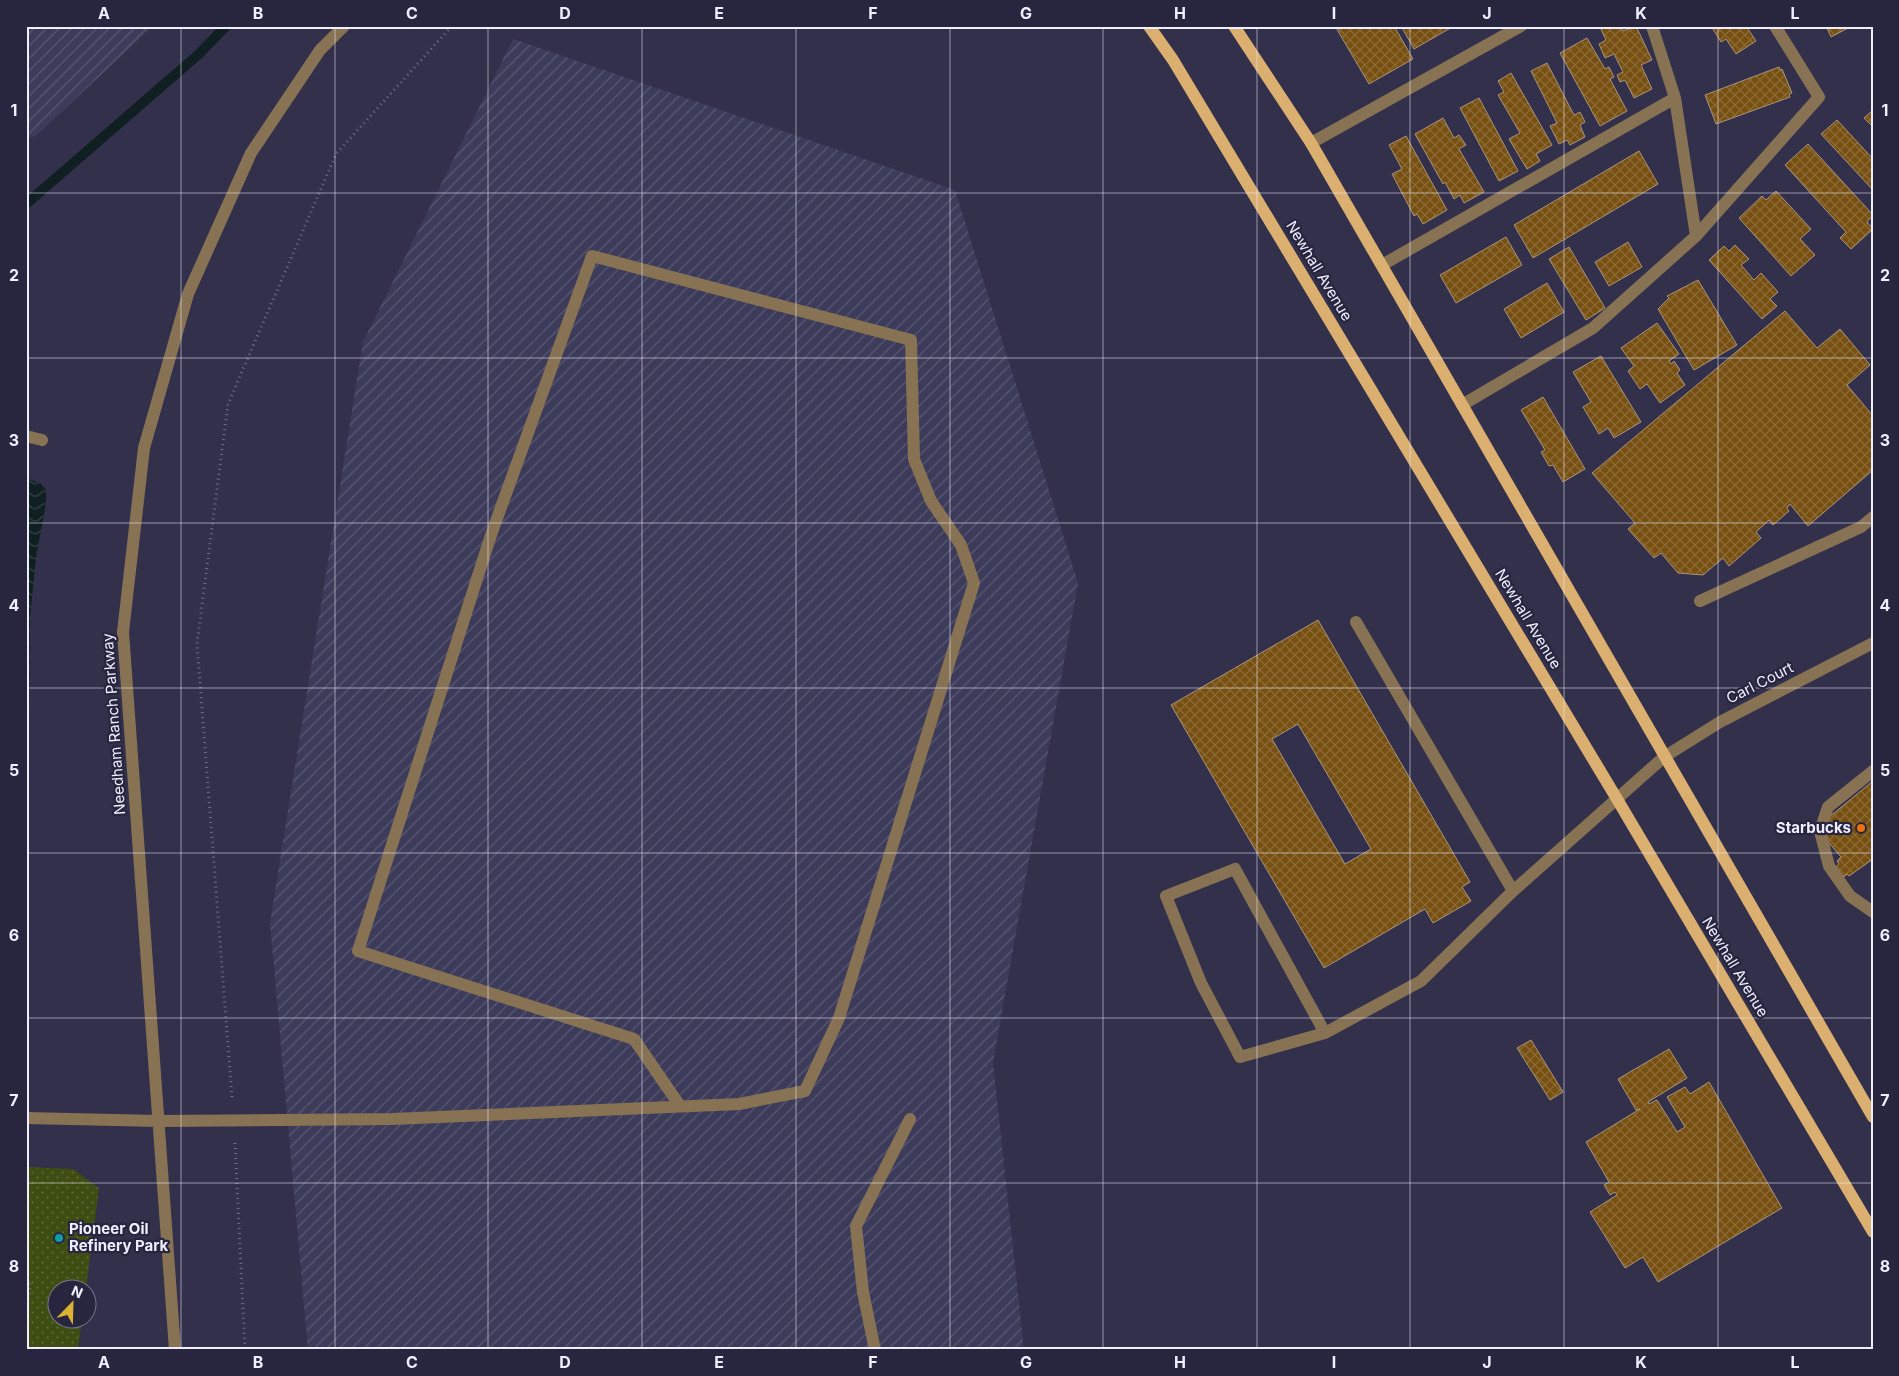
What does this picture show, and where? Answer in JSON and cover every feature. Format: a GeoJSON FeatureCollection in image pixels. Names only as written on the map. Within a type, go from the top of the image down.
{"type":"FeatureCollection","features":[{"type":"Feature","properties":{"kind":"main road","name":"Newhall Avenue"},"geometry":{"type":"LineString","coordinates":[[1149,26],[1173,60],[1617,798],[1873,1232]]}},
{"type":"Feature","properties":{"kind":"main road"},"geometry":{"type":"LineString","coordinates":[[1234,26],[1311,144],[1873,1118]]}},
{"type":"Feature","properties":{"kind":"street","name":"Needham Ranch Parkway"},"geometry":{"type":"LineString","coordinates":[[175,1350],[123,632],[144,448],[188,294],[251,153],[320,50],[344,26]]}},
{"type":"Feature","properties":{"kind":"street"},"geometry":{"type":"LineString","coordinates":[[1311,144],[1521,26]]}},
{"type":"Feature","properties":{"kind":"street"},"geometry":{"type":"LineString","coordinates":[[1652,26],[1675,98],[1696,236]]}},
{"type":"Feature","properties":{"kind":"street"},"geometry":{"type":"LineString","coordinates":[[1462,405],[1593,328],[1696,236],[1819,97],[1775,26]]}},
{"type":"Feature","properties":{"kind":"street"},"geometry":{"type":"LineString","coordinates":[[1382,266],[1675,98]]}},
{"type":"Feature","properties":{"kind":"street"},"geometry":{"type":"LineString","coordinates":[[26,1118],[159,1121],[392,1119],[739,1104],[806,1091],[839,1018],[974,583],[961,545],[931,501],[914,459],[911,340],[592,256],[491,535],[358,951],[634,1039],[680,1106]]}},
{"type":"Feature","properties":{"kind":"street"},"geometry":{"type":"LineString","coordinates":[[26,436],[42,440]]}},
{"type":"Feature","properties":{"kind":"street"},"geometry":{"type":"LineString","coordinates":[[1700,600],[1861,527],[1873,517]]}},
{"type":"Feature","properties":{"kind":"street"},"geometry":{"type":"LineString","coordinates":[[1356,622],[1513,892]]}},
{"type":"Feature","properties":{"kind":"street","name":"Carl Court"},"geometry":{"type":"LineString","coordinates":[[1325,1033],[1235,868],[1166,896],[1201,983],[1240,1057],[1325,1033],[1421,981],[1513,892],[1664,757],[1720,722],[1873,643]]}},
{"type":"Feature","properties":{"kind":"street"},"geometry":{"type":"LineString","coordinates":[[1873,771],[1828,807],[1820,831],[1829,866],[1850,896],[1873,912]]}},
{"type":"Feature","properties":{"kind":"street"},"geometry":{"type":"LineString","coordinates":[[875,1350],[863,1292],[856,1226],[910,1119]]}},
{"type":"Feature","properties":{"kind":"path"},"geometry":{"type":"LineString","coordinates":[[246,1350],[234,1121],[197,644],[228,404],[336,154],[452,26]]}},
{"type":"Feature","properties":{"kind":"path"},"geometry":{"type":"LineString","coordinates":[[26,1274],[30,1286],[26,1319]]}},
{"type":"Feature","properties":{"kind":"shaded area"},"geometry":{"type":"Polygon","coordinates":[[[26,26],[153,26],[37,135],[26,139],[26,26]]]}},
{"type":"Feature","properties":{"kind":"shaded area"},"geometry":{"type":"Polygon","coordinates":[[[513,39],[955,190],[1078,583],[993,1062],[1024,1350],[308,1350],[270,923],[363,342],[513,39]]]}},
{"type":"Feature","properties":{"kind":"green space","name":"Pioneer Oil Refinery Park"},"geometry":{"type":"Polygon","coordinates":[[[26,1167],[73,1169],[99,1188],[87,1278],[48,1278],[48,1328],[81,1328],[78,1350],[26,1350],[26,1167]]]}},
{"type":"Feature","properties":{"kind":"water"},"geometry":{"type":"Polygon","coordinates":[[[26,478],[40,483],[46,490],[46,504],[36,557],[30,618],[26,995],[26,478]]]}},
{"type":"Feature","properties":{"kind":"building"},"geometry":{"type":"Polygon","coordinates":[[[1335,26],[1394,26],[1413,59],[1369,84],[1335,26]]]}},
{"type":"Feature","properties":{"kind":"building"},"geometry":{"type":"Polygon","coordinates":[[[1401,26],[1454,26],[1414,49],[1401,26]]]}},
{"type":"Feature","properties":{"kind":"building"},"geometry":{"type":"Polygon","coordinates":[[[1621,26],[1623,31],[1636,26],[1652,60],[1641,65],[1652,89],[1634,98],[1625,80],[1620,82],[1617,75],[1623,72],[1614,54],[1605,58],[1599,44],[1606,40],[1600,27],[1621,26]]]}},
{"type":"Feature","properties":{"kind":"building"},"geometry":{"type":"Polygon","coordinates":[[[1711,26],[1746,26],[1756,41],[1736,54],[1726,39],[1721,42],[1711,26]]]}},
{"type":"Feature","properties":{"kind":"building"},"geometry":{"type":"Polygon","coordinates":[[[1826,26],[1852,26],[1831,37],[1826,26]]]}},
{"type":"Feature","properties":{"kind":"building"},"geometry":{"type":"Polygon","coordinates":[[[1587,38],[1605,69],[1609,67],[1614,77],[1610,79],[1627,111],[1600,126],[1560,53],[1587,38]]]}},
{"type":"Feature","properties":{"kind":"building"},"geometry":{"type":"Polygon","coordinates":[[[1547,63],[1574,115],[1580,112],[1585,122],[1580,125],[1585,137],[1570,145],[1567,140],[1559,144],[1550,126],[1557,123],[1531,71],[1547,63]]]}},
{"type":"Feature","properties":{"kind":"building"},"geometry":{"type":"Polygon","coordinates":[[[1779,67],[1780,70],[1782,69],[1792,93],[1789,94],[1790,97],[1716,124],[1705,95],[1779,67]]]}},
{"type":"Feature","properties":{"kind":"building"},"geometry":{"type":"Polygon","coordinates":[[[1511,73],[1552,145],[1536,154],[1540,161],[1527,169],[1509,139],[1520,133],[1498,95],[1504,92],[1498,81],[1511,73]]]}},
{"type":"Feature","properties":{"kind":"building"},"geometry":{"type":"Polygon","coordinates":[[[1479,98],[1518,171],[1499,181],[1460,108],[1479,98]]]}},
{"type":"Feature","properties":{"kind":"building"},"geometry":{"type":"Polygon","coordinates":[[[1873,110],[1873,127],[1864,118],[1873,110]]]}},
{"type":"Feature","properties":{"kind":"building"},"geometry":{"type":"Polygon","coordinates":[[[1443,118],[1454,138],[1459,135],[1466,145],[1459,149],[1484,192],[1464,203],[1460,195],[1454,199],[1445,182],[1443,184],[1415,134],[1443,118]]]}},
{"type":"Feature","properties":{"kind":"building"},"geometry":{"type":"Polygon","coordinates":[[[1837,120],[1873,159],[1873,190],[1821,134],[1837,120]]]}},
{"type":"Feature","properties":{"kind":"building"},"geometry":{"type":"Polygon","coordinates":[[[1406,136],[1447,210],[1423,224],[1417,214],[1414,216],[1392,174],[1402,169],[1389,145],[1406,136]]]}},
{"type":"Feature","properties":{"kind":"building"},"geometry":{"type":"Polygon","coordinates":[[[1808,144],[1873,215],[1867,222],[1873,229],[1851,249],[1840,238],[1846,232],[1785,165],[1808,144]]]}},
{"type":"Feature","properties":{"kind":"building"},"geometry":{"type":"Polygon","coordinates":[[[1639,151],[1658,184],[1533,258],[1514,225],[1639,151]]]}},
{"type":"Feature","properties":{"kind":"building"},"geometry":{"type":"Polygon","coordinates":[[[1776,191],[1811,229],[1800,239],[1815,255],[1791,276],[1739,218],[1762,196],[1766,200],[1776,191]]]}},
{"type":"Feature","properties":{"kind":"building"},"geometry":{"type":"Polygon","coordinates":[[[1506,237],[1522,265],[1456,303],[1440,275],[1506,237]]]}},
{"type":"Feature","properties":{"kind":"building"},"geometry":{"type":"Polygon","coordinates":[[[1628,242],[1642,267],[1609,286],[1595,262],[1628,242]]]}},
{"type":"Feature","properties":{"kind":"building"},"geometry":{"type":"Polygon","coordinates":[[[1735,245],[1749,259],[1741,265],[1754,280],[1761,273],[1778,292],[1770,299],[1777,306],[1762,319],[1709,260],[1724,246],[1729,251],[1735,245]]]}},
{"type":"Feature","properties":{"kind":"building"},"geometry":{"type":"Polygon","coordinates":[[[1569,247],[1605,308],[1586,320],[1549,259],[1569,247]]]}},
{"type":"Feature","properties":{"kind":"building"},"geometry":{"type":"Polygon","coordinates":[[[1698,280],[1737,345],[1694,370],[1658,309],[1669,298],[1667,296],[1698,280]]]}},
{"type":"Feature","properties":{"kind":"building"},"geometry":{"type":"Polygon","coordinates":[[[1547,283],[1564,312],[1521,338],[1504,309],[1547,283]]]}},
{"type":"Feature","properties":{"kind":"building"},"geometry":{"type":"Polygon","coordinates":[[[1785,311],[1817,348],[1840,329],[1870,365],[1847,385],[1873,416],[1873,470],[1808,526],[1790,504],[1787,508],[1789,511],[1773,525],[1769,520],[1756,532],[1761,538],[1729,566],[1723,558],[1703,575],[1678,573],[1661,553],[1654,558],[1628,529],[1635,523],[1592,473],[1785,311]]]}},
{"type":"Feature","properties":{"kind":"building"},"geometry":{"type":"Polygon","coordinates":[[[1657,323],[1679,354],[1669,361],[1671,364],[1674,361],[1680,370],[1677,373],[1685,385],[1660,403],[1647,384],[1640,389],[1628,371],[1634,366],[1621,348],[1657,323]]]}},
{"type":"Feature","properties":{"kind":"building"},"geometry":{"type":"Polygon","coordinates":[[[1601,356],[1641,422],[1614,438],[1608,428],[1599,434],[1583,407],[1591,402],[1573,372],[1601,356]]]}},
{"type":"Feature","properties":{"kind":"building"},"geometry":{"type":"Polygon","coordinates":[[[1543,397],[1585,469],[1563,482],[1553,465],[1549,466],[1541,452],[1545,450],[1521,410],[1543,397]]]}},
{"type":"Feature","properties":{"kind":"building"},"geometry":{"type":"Polygon","coordinates":[[[1318,620],[1470,882],[1462,887],[1471,901],[1433,923],[1425,909],[1324,968],[1171,705],[1318,620]],[[1298,724],[1272,739],[1345,864],[1371,849],[1298,724]]]}},
{"type":"Feature","properties":{"kind":"building"},"geometry":{"type":"Polygon","coordinates":[[[1873,781],[1873,859],[1849,876],[1847,874],[1844,877],[1835,868],[1839,864],[1837,861],[1841,857],[1826,839],[1828,818],[1873,781]]]}},
{"type":"Feature","properties":{"kind":"building"},"geometry":{"type":"Polygon","coordinates":[[[1531,1040],[1563,1092],[1550,1100],[1517,1048],[1531,1040]]]}},
{"type":"Feature","properties":{"kind":"building"},"geometry":{"type":"Polygon","coordinates":[[[1669,1049],[1687,1078],[1648,1102],[1649,1104],[1657,1100],[1677,1132],[1685,1127],[1667,1097],[1685,1087],[1690,1094],[1709,1082],[1782,1208],[1658,1282],[1643,1257],[1625,1268],[1590,1212],[1617,1195],[1615,1192],[1610,1195],[1604,1185],[1609,1182],[1586,1142],[1640,1109],[1636,1110],[1618,1079],[1669,1049]]]}},
{"type":"Feature","properties":{"kind":"waterway"},"geometry":{"type":"LineString","coordinates":[[26,204],[199,54],[226,26]]}},
{"type":"Feature","properties":{"kind":"place","name":"Starbucks"},"geometry":{"type":"Point","coordinates":[1861,828]}},
{"type":"Feature","properties":{"kind":"place","name":"Pioneer Oil Refinery Park"},"geometry":{"type":"Point","coordinates":[59,1238]}}]}
